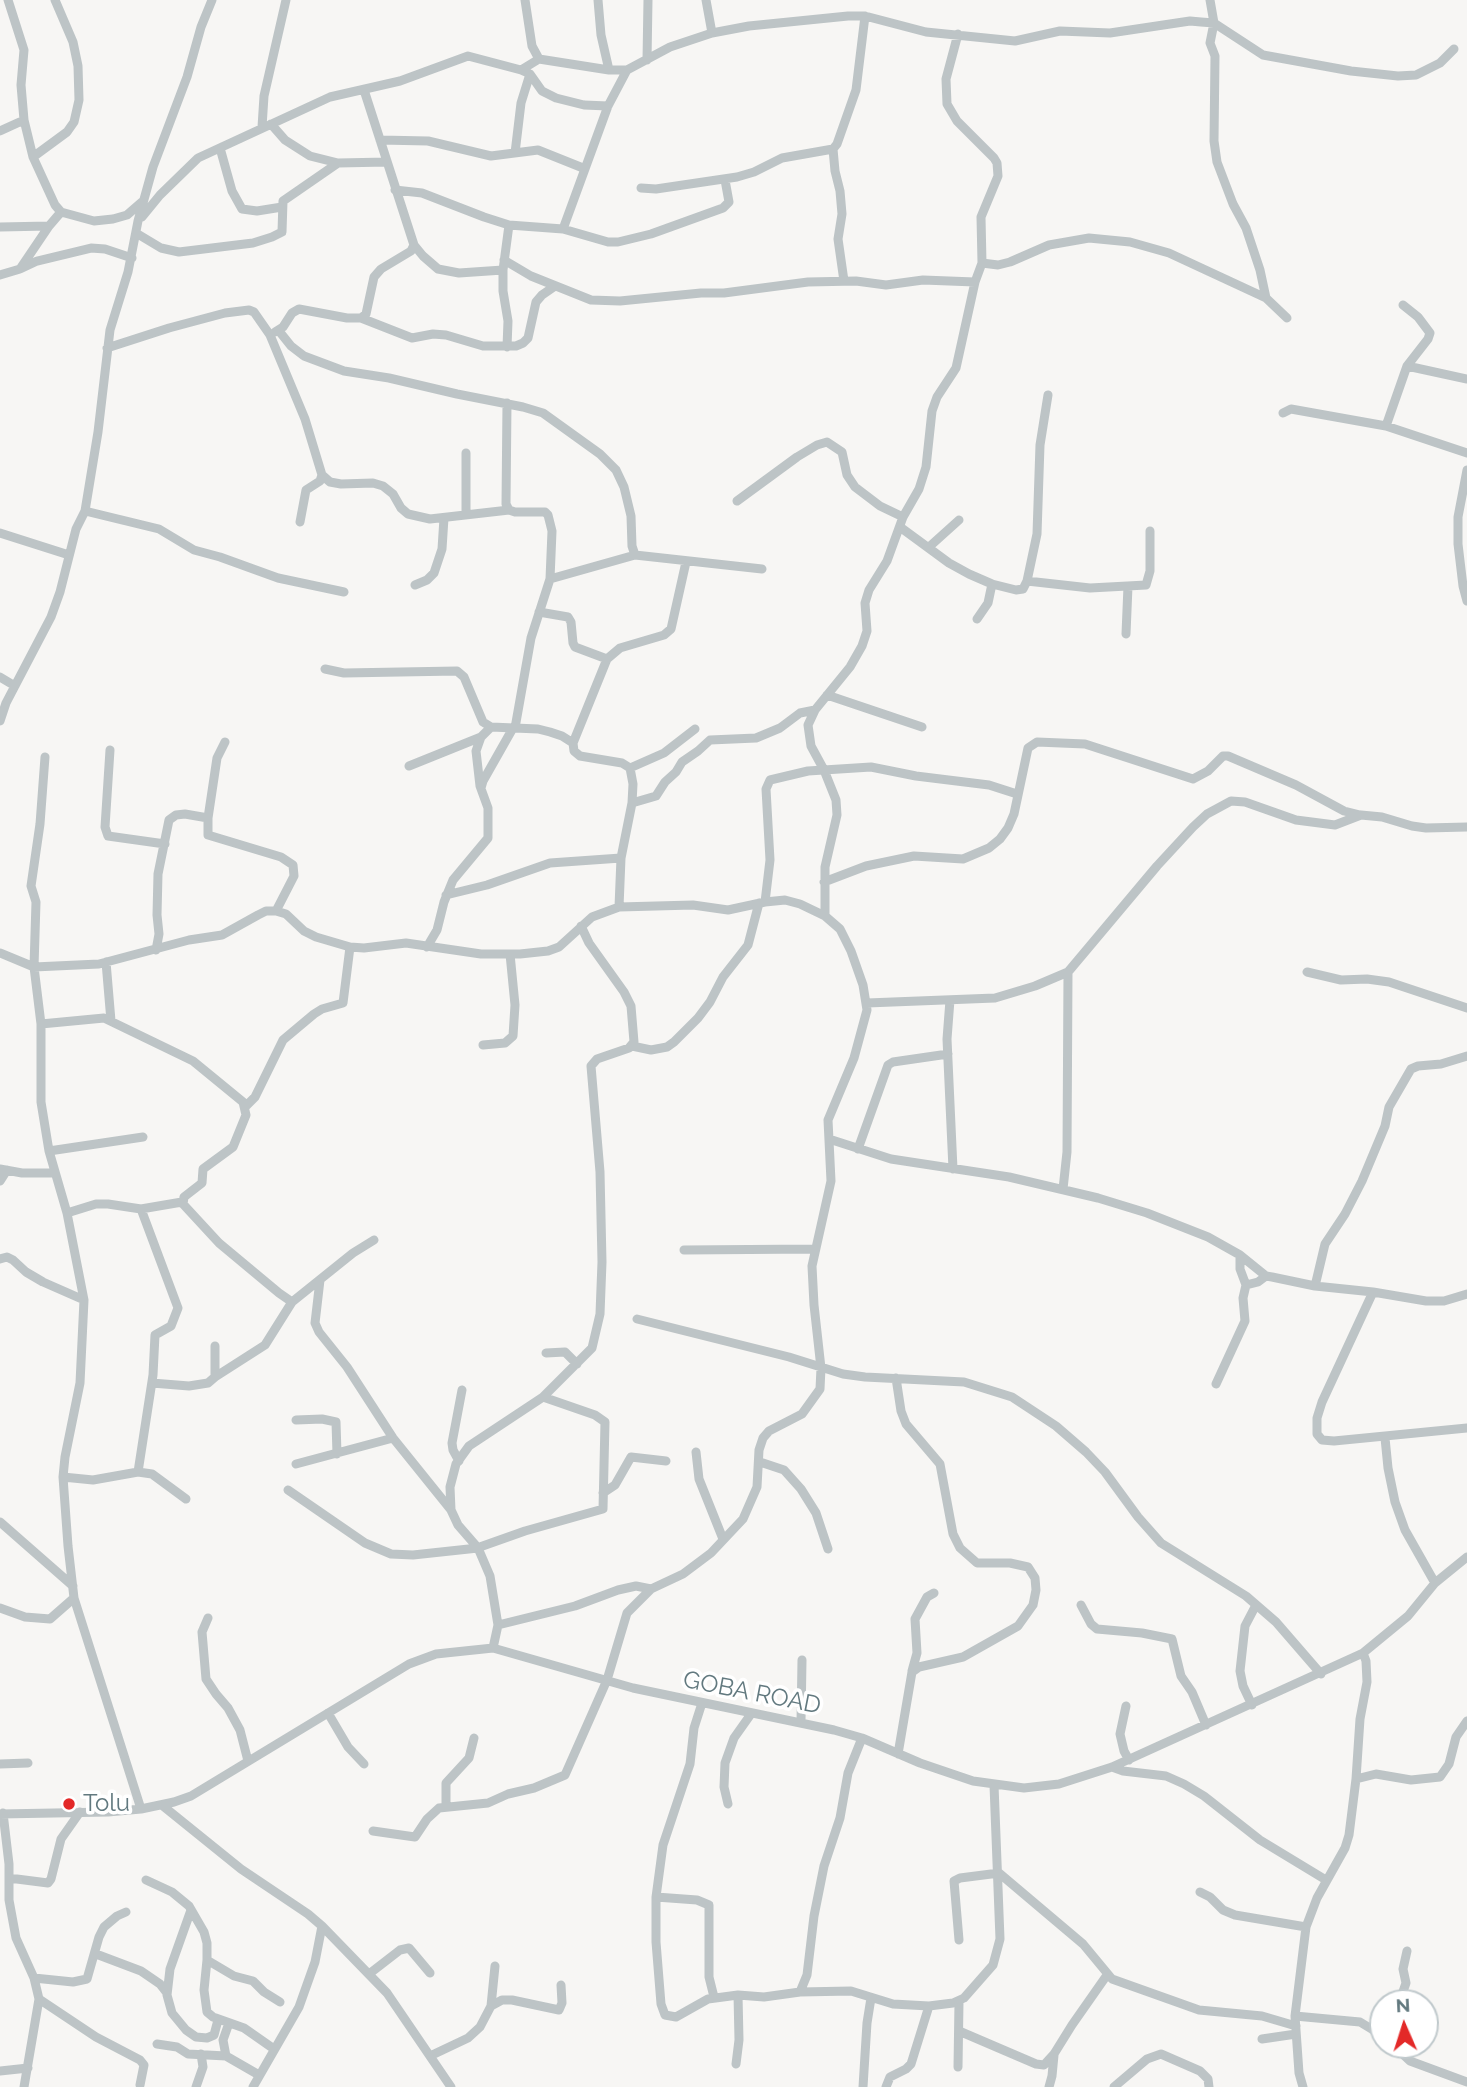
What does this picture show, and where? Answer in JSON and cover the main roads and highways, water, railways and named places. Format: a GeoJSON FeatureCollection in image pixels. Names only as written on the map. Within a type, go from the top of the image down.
{"type":"FeatureCollection","features":[{"type":"Feature","properties":{"kind":"place","name":"Tolu"},"geometry":{"type":"Point","coordinates":[69,1804]}}]}
